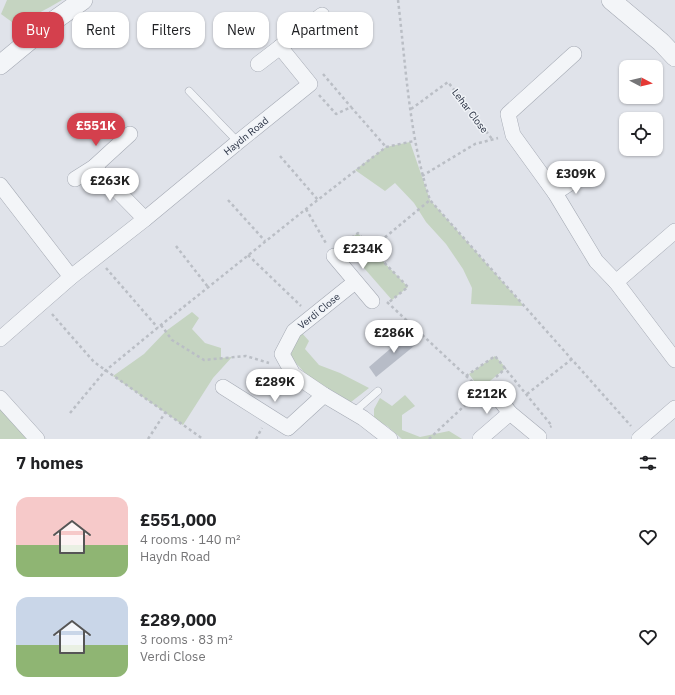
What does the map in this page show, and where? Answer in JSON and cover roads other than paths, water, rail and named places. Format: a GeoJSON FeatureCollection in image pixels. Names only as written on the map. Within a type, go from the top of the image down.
{"type":"FeatureCollection","features":[{"type":"Feature","properties":{"kind":"street"},"geometry":{"type":"LineString","coordinates":[[0,63],[52,22],[83,0]]}},
{"type":"Feature","properties":{"kind":"street"},"geometry":{"type":"LineString","coordinates":[[620,3],[675,57]]}},
{"type":"Feature","properties":{"kind":"street"},"geometry":{"type":"LineString","coordinates":[[258,64],[278,48]]}},
{"type":"Feature","properties":{"kind":"street","name":"Haydn Road"},"geometry":{"type":"LineString","coordinates":[[0,339],[71,277],[145,219],[310,84],[282,48]]}},
{"type":"Feature","properties":{"kind":"street"},"geometry":{"type":"LineString","coordinates":[[574,54],[508,114],[513,135],[555,193],[596,261],[616,282],[675,360]]}},
{"type":"Feature","properties":{"kind":"street"},"geometry":{"type":"LineString","coordinates":[[75,179],[94,167],[130,134]]}},
{"type":"Feature","properties":{"kind":"street"},"geometry":{"type":"LineString","coordinates":[[94,167],[145,219]]}},
{"type":"Feature","properties":{"kind":"street"},"geometry":{"type":"LineString","coordinates":[[555,193],[582,175]]}},
{"type":"Feature","properties":{"kind":"street"},"geometry":{"type":"LineString","coordinates":[[0,185],[71,277]]}},
{"type":"Feature","properties":{"kind":"street"},"geometry":{"type":"LineString","coordinates":[[616,282],[675,231]]}},
{"type":"Feature","properties":{"kind":"street"},"geometry":{"type":"LineString","coordinates":[[333,254],[372,301]]}},
{"type":"Feature","properties":{"kind":"street","name":"Verdi Close"},"geometry":{"type":"LineString","coordinates":[[355,282],[294,331],[282,354],[293,374],[354,412],[390,439]]}},
{"type":"Feature","properties":{"kind":"street"},"geometry":{"type":"LineString","coordinates":[[223,387],[289,434],[324,394]]}},
{"type":"Feature","properties":{"kind":"street"},"geometry":{"type":"LineString","coordinates":[[487,391],[510,413],[539,437]]}},
{"type":"Feature","properties":{"kind":"street"},"geometry":{"type":"LineString","coordinates":[[0,398],[36,439]]}},
{"type":"Feature","properties":{"kind":"street"},"geometry":{"type":"LineString","coordinates":[[637,434],[675,408]]}},
{"type":"Feature","properties":{"kind":"street"},"geometry":{"type":"LineString","coordinates":[[480,439],[510,413]]}},
{"type":"Feature","properties":{"kind":"lane"},"geometry":{"type":"LineString","coordinates":[[189,91],[238,142]]}},
{"type":"Feature","properties":{"kind":"lane"},"geometry":{"type":"LineString","coordinates":[[354,412],[378,391]]}}]}
